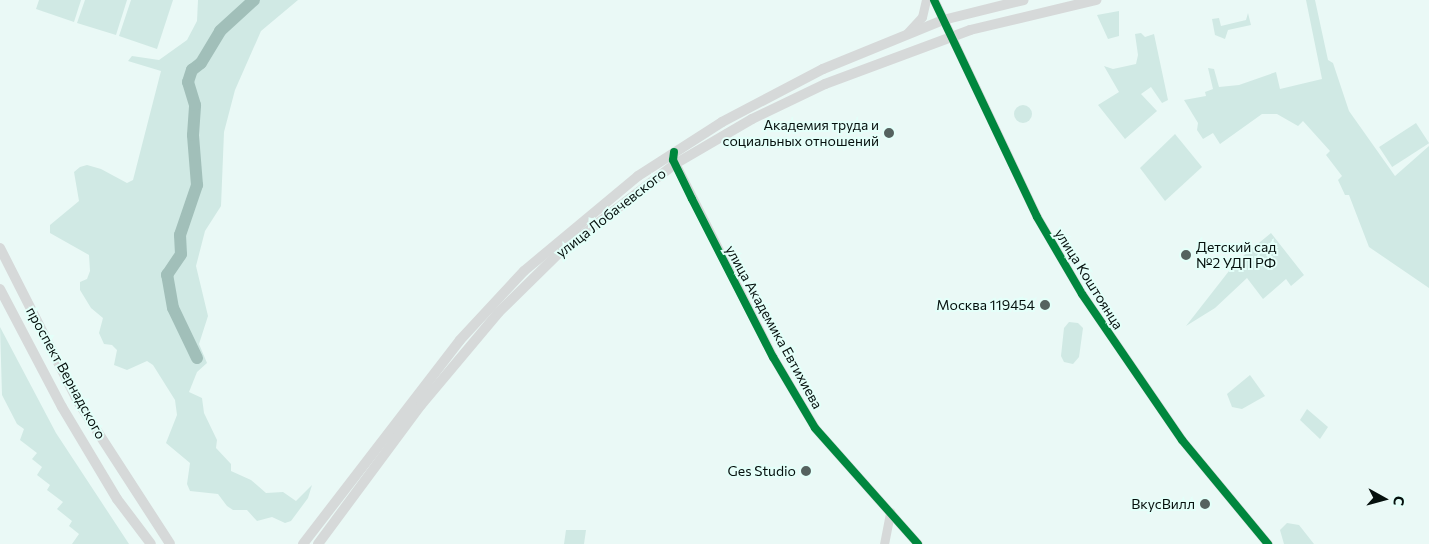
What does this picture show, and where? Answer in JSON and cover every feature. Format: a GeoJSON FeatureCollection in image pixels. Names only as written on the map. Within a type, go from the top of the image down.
{"type":"FeatureCollection","features":[{"type":"Feature","properties":{"kind":"main road","name":"улица Лобачевского"},"geometry":{"type":"LineString","coordinates":[[303,544],[425,383],[499,298],[564,236],[674,152],[823,69],[943,20],[1024,0]]}},
{"type":"Feature","properties":{"kind":"main road","name":"улица Лобачевского"},"geometry":{"type":"LineString","coordinates":[[318,544],[420,405],[498,312],[565,247],[675,164],[785,103],[951,36],[1096,0]]}},
{"type":"Feature","properties":{"kind":"main road","name":"проспект Вернадского"},"geometry":{"type":"LineString","coordinates":[[0,248],[77,400],[170,544]]}},
{"type":"Feature","properties":{"kind":"main road","name":"проспект Вернадского"},"geometry":{"type":"LineString","coordinates":[[0,289],[62,408],[117,499],[151,544]]}},
{"type":"Feature","properties":{"kind":"street"},"geometry":{"type":"LineString","coordinates":[[904,35],[922,17],[926,0]]}},
{"type":"Feature","properties":{"kind":"street","name":"улица Коштоянца"},"geometry":{"type":"LineString","coordinates":[[934,0],[1036,217],[1086,301],[1182,440],[1268,544]]}},
{"type":"Feature","properties":{"kind":"street","name":"улица Академика Евтихиева"},"geometry":{"type":"LineString","coordinates":[[674,152],[675,164],[773,357],[815,428],[918,544]]}},
{"type":"Feature","properties":{"kind":"street"},"geometry":{"type":"LineString","coordinates":[[884,544],[890,512]]}},
{"type":"Feature","properties":{"kind":"green space"},"geometry":{"type":"Polygon","coordinates":[[[39,0],[81,0],[74,22],[36,9],[39,0]]]}},
{"type":"Feature","properties":{"kind":"green space"},"geometry":{"type":"Polygon","coordinates":[[[85,0],[127,0],[116,35],[77,23],[85,0]]]}},
{"type":"Feature","properties":{"kind":"green space"},"geometry":{"type":"Polygon","coordinates":[[[131,0],[173,0],[157,49],[119,36],[131,0]]]}},
{"type":"Feature","properties":{"kind":"green space"},"geometry":{"type":"Polygon","coordinates":[[[198,0],[298,0],[261,31],[235,90],[224,132],[221,206],[205,231],[196,266],[208,316],[199,344],[207,363],[197,372],[189,392],[202,398],[204,413],[217,440],[216,448],[231,464],[231,471],[251,480],[266,493],[283,492],[296,501],[312,485],[308,498],[291,521],[285,523],[272,517],[257,521],[247,510],[233,510],[227,506],[218,494],[190,491],[187,484],[190,463],[166,443],[177,415],[175,400],[153,365],[147,361],[127,370],[114,365],[117,350],[112,345],[104,344],[99,333],[103,318],[91,308],[80,290],[80,282],[87,279],[90,271],[89,255],[50,233],[50,225],[79,201],[74,172],[80,167],[87,165],[101,169],[127,183],[133,180],[161,71],[128,61],[132,56],[159,60],[187,40],[197,21],[198,0]]]}},
{"type":"Feature","properties":{"kind":"green space"},"geometry":{"type":"Polygon","coordinates":[[[1306,0],[1315,0],[1328,60],[1333,63],[1349,111],[1395,176],[1429,146],[1429,288],[1369,247],[1349,195],[1345,195],[1338,180],[1342,176],[1326,155],[1330,151],[1303,121],[1298,126],[1277,114],[1262,114],[1220,144],[1213,133],[1203,139],[1197,130],[1198,123],[1184,100],[1206,96],[1205,92],[1213,89],[1208,68],[1214,69],[1219,87],[1239,85],[1276,72],[1280,89],[1322,79],[1306,0]]]}},
{"type":"Feature","properties":{"kind":"green space"},"geometry":{"type":"Polygon","coordinates":[[[1119,11],[1119,36],[1108,39],[1097,15],[1119,11]]]}},
{"type":"Feature","properties":{"kind":"green space"},"geometry":{"type":"Polygon","coordinates":[[[1248,13],[1251,25],[1228,30],[1225,39],[1215,35],[1212,19],[1219,18],[1221,26],[1246,20],[1248,13]]]}},
{"type":"Feature","properties":{"kind":"green space"},"geometry":{"type":"Polygon","coordinates":[[[1141,33],[1145,37],[1154,34],[1168,100],[1162,103],[1151,87],[1141,94],[1157,111],[1125,139],[1098,105],[1119,92],[1104,66],[1113,69],[1136,64],[1138,55],[1135,34],[1141,33]]]}},
{"type":"Feature","properties":{"kind":"green space"},"geometry":{"type":"Polygon","coordinates":[[[1019,105],[1027,105],[1032,110],[1030,121],[1019,123],[1014,118],[1014,110],[1019,105]]]}},
{"type":"Feature","properties":{"kind":"green space"},"geometry":{"type":"Polygon","coordinates":[[[1416,123],[1429,143],[1392,167],[1379,147],[1416,123]]]}},
{"type":"Feature","properties":{"kind":"green space"},"geometry":{"type":"Polygon","coordinates":[[[1175,134],[1202,167],[1165,201],[1140,168],[1175,134]]]}},
{"type":"Feature","properties":{"kind":"green space"},"geometry":{"type":"Polygon","coordinates":[[[1271,233],[1304,275],[1291,286],[1286,279],[1263,299],[1247,278],[1215,308],[1186,326],[1236,262],[1271,233]]]}},
{"type":"Feature","properties":{"kind":"green space"},"geometry":{"type":"Polygon","coordinates":[[[1069,322],[1078,323],[1083,328],[1079,357],[1073,364],[1064,362],[1061,356],[1064,328],[1069,322]]]}},
{"type":"Feature","properties":{"kind":"green space"},"geometry":{"type":"Polygon","coordinates":[[[0,327],[56,433],[129,544],[72,544],[79,534],[69,526],[72,521],[57,509],[63,502],[47,490],[50,485],[37,475],[42,467],[32,459],[37,453],[20,440],[24,429],[17,424],[2,395],[0,327]]]}},
{"type":"Feature","properties":{"kind":"green space"},"geometry":{"type":"Polygon","coordinates":[[[1250,375],[1265,396],[1242,409],[1232,407],[1227,394],[1250,375]]]}},
{"type":"Feature","properties":{"kind":"green space"},"geometry":{"type":"Polygon","coordinates":[[[1307,409],[1328,427],[1320,439],[1300,420],[1307,409]]]}},
{"type":"Feature","properties":{"kind":"green space"},"geometry":{"type":"Polygon","coordinates":[[[1287,523],[1299,525],[1314,544],[1284,544],[1280,530],[1287,523]]]}},
{"type":"Feature","properties":{"kind":"green space"},"geometry":{"type":"Polygon","coordinates":[[[566,530],[586,530],[584,544],[564,544],[566,530]]]}},
{"type":"Feature","properties":{"kind":"waterway"},"geometry":{"type":"LineString","coordinates":[[197,358],[173,308],[167,275],[181,254],[180,235],[197,185],[193,135],[195,105],[188,82],[192,70],[201,63],[220,31],[254,0]]}},
{"type":"Feature","properties":{"kind":"cycle path"},"geometry":{"type":"LineString","coordinates":[[934,0],[1037,217],[1082,294],[1182,440],[1268,544]]}},
{"type":"Feature","properties":{"kind":"cycle path"},"geometry":{"type":"LineString","coordinates":[[674,152],[673,160],[692,199],[773,357],[815,428],[918,544]]}},
{"type":"Feature","properties":{"kind":"place","name":"Академия труда и социальных отношений"},"geometry":{"type":"Point","coordinates":[889,133]}},
{"type":"Feature","properties":{"kind":"place","name":"Детский сад №2 УДП РФ"},"geometry":{"type":"Point","coordinates":[1186,255]}},
{"type":"Feature","properties":{"kind":"place","name":"Москва 119454"},"geometry":{"type":"Point","coordinates":[1045,305]}},
{"type":"Feature","properties":{"kind":"place","name":"Ges Studio"},"geometry":{"type":"Point","coordinates":[806,471]}},
{"type":"Feature","properties":{"kind":"place","name":"ВкусВилл"},"geometry":{"type":"Point","coordinates":[1205,504]}}]}
